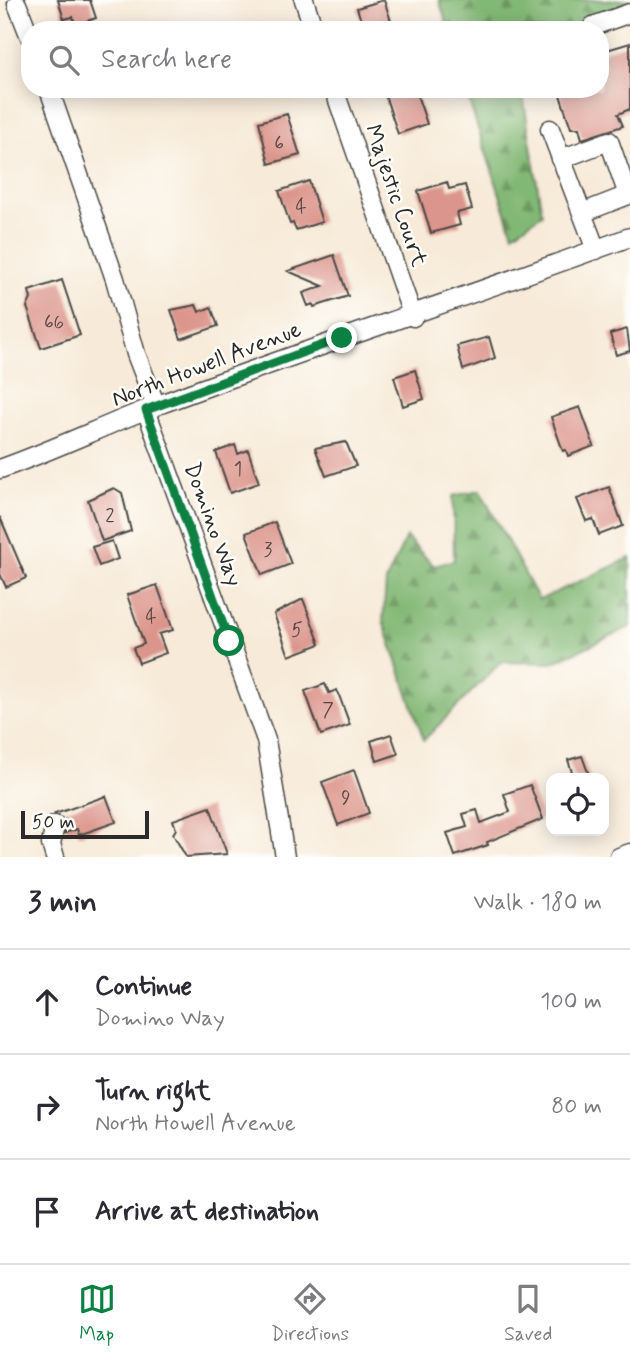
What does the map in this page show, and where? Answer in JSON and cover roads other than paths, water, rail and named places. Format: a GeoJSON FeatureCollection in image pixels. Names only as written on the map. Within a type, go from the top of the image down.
{"type":"FeatureCollection","features":[{"type":"Feature","properties":{"kind":"street"},"geometry":{"type":"LineString","coordinates":[[304,0],[311,21]]}},
{"type":"Feature","properties":{"kind":"street"},"geometry":{"type":"LineString","coordinates":[[17,4],[24,21]]}},
{"type":"Feature","properties":{"kind":"street"},"geometry":{"type":"LineString","coordinates":[[607,21],[630,13]]}},
{"type":"Feature","properties":{"kind":"street","name":"Domino Way"},"geometry":{"type":"LineString","coordinates":[[52,98],[116,279],[151,408],[266,740],[285,857]]}},
{"type":"Feature","properties":{"kind":"street","name":"Majestic Court"},"geometry":{"type":"LineString","coordinates":[[337,98],[413,317]]}},
{"type":"Feature","properties":{"kind":"street"},"geometry":{"type":"LineString","coordinates":[[550,129],[596,250]]}},
{"type":"Feature","properties":{"kind":"street"},"geometry":{"type":"LineString","coordinates":[[561,159],[609,141],[628,195],[582,213]]}},
{"type":"Feature","properties":{"kind":"street","name":"North Howell Avenue"},"geometry":{"type":"LineString","coordinates":[[0,469],[151,408],[342,338],[413,317],[630,237]]}},
{"type":"Feature","properties":{"kind":"street"},"geometry":{"type":"LineString","coordinates":[[55,825],[51,844],[55,857]]}},
{"type":"Feature","properties":{"kind":"street"},"geometry":{"type":"LineString","coordinates":[[619,857],[630,853]]}}]}
